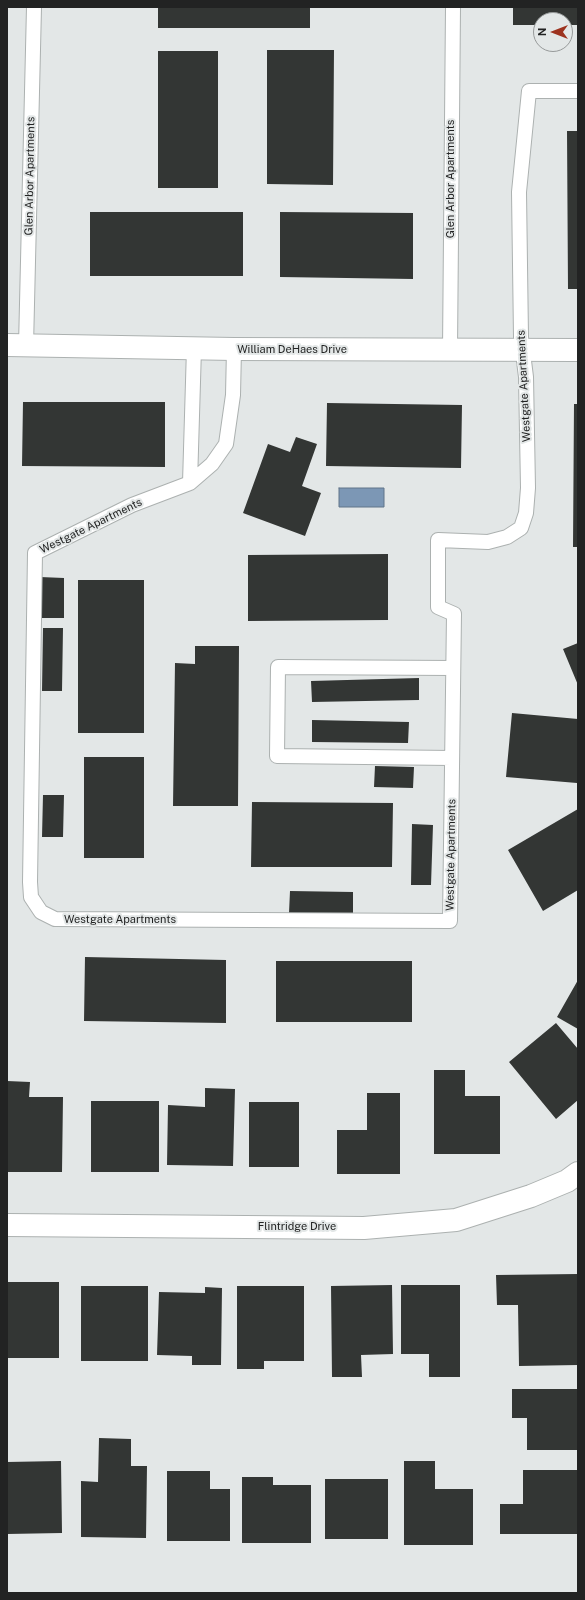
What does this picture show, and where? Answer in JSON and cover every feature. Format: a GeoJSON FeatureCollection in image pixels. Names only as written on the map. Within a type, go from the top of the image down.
{"type":"FeatureCollection","features":[{"type":"Feature","properties":{"kind":"street","name":"William DeHaes Drive"},"geometry":{"type":"LineString","coordinates":[[17,346],[234,349],[578,350]]}},
{"type":"Feature","properties":{"kind":"street","name":"Flintridge Drive"},"geometry":{"type":"LineString","coordinates":[[7,1225],[364,1228],[456,1220],[532,1196],[567,1181],[578,1173]]}},
{"type":"Feature","properties":{"kind":"lane","name":"Glen Arbor Apartments"},"geometry":{"type":"LineString","coordinates":[[17,346],[34,7]]}},
{"type":"Feature","properties":{"kind":"lane","name":"Glen Arbor Apartments"},"geometry":{"type":"LineString","coordinates":[[450,350],[453,7]]}},
{"type":"Feature","properties":{"kind":"lane","name":"Westgate Apartments"},"geometry":{"type":"LineString","coordinates":[[234,349],[233,395],[226,444],[212,464],[190,483],[132,505],[35,553],[31,896],[41,912],[55,919],[450,921],[454,614],[438,608],[438,540],[488,542],[507,537],[521,528],[526,513],[528,488],[526,378],[522,349],[519,192],[529,91],[578,91]]}},
{"type":"Feature","properties":{"kind":"lane"},"geometry":{"type":"LineString","coordinates":[[190,483],[194,348]]}},
{"type":"Feature","properties":{"kind":"lane"},"geometry":{"type":"LineString","coordinates":[[452,758],[277,756],[278,667],[453,668]]}},
{"type":"Feature","properties":{"kind":"water"},"geometry":{"type":"Polygon","coordinates":[[[339,488],[384,488],[384,507],[339,507],[339,488]]]}},
{"type":"Feature","properties":{"kind":"building"},"geometry":{"type":"Polygon","coordinates":[[[158,7],[310,7],[310,28],[158,28],[158,7]]]}},
{"type":"Feature","properties":{"kind":"building"},"geometry":{"type":"Polygon","coordinates":[[[513,7],[578,7],[578,25],[573,25],[573,12],[533,12],[533,25],[513,25],[513,7]]]}},
{"type":"Feature","properties":{"kind":"building"},"geometry":{"type":"Polygon","coordinates":[[[267,50],[334,50],[333,185],[267,184],[267,50]]]}},
{"type":"Feature","properties":{"kind":"building"},"geometry":{"type":"Polygon","coordinates":[[[158,51],[218,51],[218,188],[158,188],[158,51]]]}},
{"type":"Feature","properties":{"kind":"building"},"geometry":{"type":"Polygon","coordinates":[[[567,131],[578,131],[578,289],[568,289],[567,131]]]}},
{"type":"Feature","properties":{"kind":"building"},"geometry":{"type":"Polygon","coordinates":[[[90,212],[243,212],[243,276],[90,276],[90,212]]]}},
{"type":"Feature","properties":{"kind":"building"},"geometry":{"type":"Polygon","coordinates":[[[280,212],[413,213],[413,279],[280,277],[280,212]]]}},
{"type":"Feature","properties":{"kind":"building"},"geometry":{"type":"Polygon","coordinates":[[[23,402],[165,402],[165,467],[22,466],[23,402]]]}},
{"type":"Feature","properties":{"kind":"building"},"geometry":{"type":"Polygon","coordinates":[[[327,403],[462,405],[461,468],[326,466],[327,403]]]}},
{"type":"Feature","properties":{"kind":"building"},"geometry":{"type":"Polygon","coordinates":[[[574,404],[578,404],[578,547],[573,547],[574,404]]]}},
{"type":"Feature","properties":{"kind":"building"},"geometry":{"type":"Polygon","coordinates":[[[296,437],[317,444],[302,486],[321,493],[305,536],[243,513],[268,444],[290,452],[296,437]]]}},
{"type":"Feature","properties":{"kind":"building"},"geometry":{"type":"Polygon","coordinates":[[[388,554],[388,620],[248,621],[248,555],[388,554]]]}},
{"type":"Feature","properties":{"kind":"building"},"geometry":{"type":"Polygon","coordinates":[[[40,577],[64,578],[64,618],[40,618],[40,577]]]}},
{"type":"Feature","properties":{"kind":"building"},"geometry":{"type":"Polygon","coordinates":[[[78,580],[144,580],[144,733],[78,733],[78,580]]]}},
{"type":"Feature","properties":{"kind":"building"},"geometry":{"type":"Polygon","coordinates":[[[43,628],[63,628],[62,691],[42,691],[43,628]]]}},
{"type":"Feature","properties":{"kind":"building"},"geometry":{"type":"Polygon","coordinates":[[[578,643],[578,685],[563,649],[578,643]]]}},
{"type":"Feature","properties":{"kind":"building"},"geometry":{"type":"Polygon","coordinates":[[[195,646],[239,646],[238,806],[173,806],[175,663],[195,664],[195,646]]]}},
{"type":"Feature","properties":{"kind":"building"},"geometry":{"type":"Polygon","coordinates":[[[419,678],[419,700],[312,702],[311,681],[419,678]]]}},
{"type":"Feature","properties":{"kind":"building"},"geometry":{"type":"Polygon","coordinates":[[[512,713],[578,719],[577,783],[506,777],[512,713]]]}},
{"type":"Feature","properties":{"kind":"building"},"geometry":{"type":"Polygon","coordinates":[[[312,720],[409,722],[408,743],[312,742],[312,720]]]}},
{"type":"Feature","properties":{"kind":"building"},"geometry":{"type":"Polygon","coordinates":[[[84,757],[144,757],[144,858],[84,858],[84,757]]]}},
{"type":"Feature","properties":{"kind":"building"},"geometry":{"type":"Polygon","coordinates":[[[375,766],[414,767],[413,788],[374,787],[375,766]]]}},
{"type":"Feature","properties":{"kind":"building"},"geometry":{"type":"Polygon","coordinates":[[[43,795],[64,795],[63,837],[42,837],[43,795]]]}},
{"type":"Feature","properties":{"kind":"building"},"geometry":{"type":"Polygon","coordinates":[[[252,802],[393,803],[392,867],[251,867],[252,802]]]}},
{"type":"Feature","properties":{"kind":"building"},"geometry":{"type":"Polygon","coordinates":[[[578,809],[578,890],[543,911],[508,850],[578,809]]]}},
{"type":"Feature","properties":{"kind":"building"},"geometry":{"type":"Polygon","coordinates":[[[412,824],[433,825],[431,885],[411,885],[412,824]]]}},
{"type":"Feature","properties":{"kind":"building"},"geometry":{"type":"Polygon","coordinates":[[[290,891],[353,892],[353,914],[289,913],[290,891]]]}},
{"type":"Feature","properties":{"kind":"building"},"geometry":{"type":"Polygon","coordinates":[[[85,957],[226,960],[226,1023],[84,1021],[85,957]]]}},
{"type":"Feature","properties":{"kind":"building"},"geometry":{"type":"Polygon","coordinates":[[[276,961],[412,961],[412,1022],[276,1022],[276,961]]]}},
{"type":"Feature","properties":{"kind":"building"},"geometry":{"type":"Polygon","coordinates":[[[578,980],[578,1029],[557,1017],[578,980]]]}},
{"type":"Feature","properties":{"kind":"building"},"geometry":{"type":"Polygon","coordinates":[[[556,1023],[578,1049],[578,1100],[556,1119],[509,1062],[556,1023]]]}},
{"type":"Feature","properties":{"kind":"building"},"geometry":{"type":"Polygon","coordinates":[[[434,1070],[465,1070],[465,1096],[500,1096],[500,1154],[434,1154],[434,1070]]]}},
{"type":"Feature","properties":{"kind":"building"},"geometry":{"type":"Polygon","coordinates":[[[7,1081],[30,1082],[29,1097],[63,1097],[62,1172],[7,1172],[7,1081]]]}},
{"type":"Feature","properties":{"kind":"building"},"geometry":{"type":"Polygon","coordinates":[[[205,1088],[235,1089],[233,1166],[167,1165],[168,1105],[205,1107],[205,1088]]]}},
{"type":"Feature","properties":{"kind":"building"},"geometry":{"type":"Polygon","coordinates":[[[367,1093],[400,1093],[400,1174],[337,1174],[337,1130],[367,1130],[367,1093]]]}},
{"type":"Feature","properties":{"kind":"building"},"geometry":{"type":"Polygon","coordinates":[[[91,1101],[159,1101],[159,1172],[91,1172],[91,1101]]]}},
{"type":"Feature","properties":{"kind":"building"},"geometry":{"type":"Polygon","coordinates":[[[249,1102],[299,1102],[299,1167],[249,1167],[249,1102]]]}},
{"type":"Feature","properties":{"kind":"building"},"geometry":{"type":"Polygon","coordinates":[[[578,1274],[578,1365],[519,1366],[518,1305],[497,1305],[496,1275],[578,1274]]]}},
{"type":"Feature","properties":{"kind":"building"},"geometry":{"type":"Polygon","coordinates":[[[7,1282],[59,1282],[59,1358],[7,1358],[7,1282]]]}},
{"type":"Feature","properties":{"kind":"building"},"geometry":{"type":"Polygon","coordinates":[[[392,1285],[393,1354],[361,1355],[362,1377],[332,1377],[331,1286],[392,1285]]]}},
{"type":"Feature","properties":{"kind":"building"},"geometry":{"type":"Polygon","coordinates":[[[401,1285],[460,1285],[460,1377],[429,1377],[429,1354],[401,1354],[401,1285]]]}},
{"type":"Feature","properties":{"kind":"building"},"geometry":{"type":"Polygon","coordinates":[[[81,1286],[148,1286],[148,1361],[81,1361],[81,1286]]]}},
{"type":"Feature","properties":{"kind":"building"},"geometry":{"type":"Polygon","coordinates":[[[237,1286],[304,1286],[304,1361],[264,1361],[264,1369],[237,1369],[237,1286]]]}},
{"type":"Feature","properties":{"kind":"building"},"geometry":{"type":"Polygon","coordinates":[[[205,1287],[222,1288],[221,1365],[192,1365],[192,1356],[157,1355],[159,1292],[205,1293],[205,1287]]]}},
{"type":"Feature","properties":{"kind":"building"},"geometry":{"type":"Polygon","coordinates":[[[512,1389],[578,1389],[578,1450],[527,1450],[527,1418],[512,1418],[512,1389]]]}},
{"type":"Feature","properties":{"kind":"building"},"geometry":{"type":"Polygon","coordinates":[[[99,1438],[131,1439],[131,1466],[147,1466],[146,1538],[81,1537],[81,1481],[98,1482],[99,1438]]]}},
{"type":"Feature","properties":{"kind":"building"},"geometry":{"type":"Polygon","coordinates":[[[61,1461],[62,1533],[7,1534],[7,1462],[61,1461]]]}},
{"type":"Feature","properties":{"kind":"building"},"geometry":{"type":"Polygon","coordinates":[[[404,1461],[435,1461],[435,1489],[473,1489],[473,1545],[404,1545],[404,1461]]]}},
{"type":"Feature","properties":{"kind":"building"},"geometry":{"type":"Polygon","coordinates":[[[523,1470],[578,1470],[578,1534],[500,1534],[500,1504],[523,1504],[523,1470]]]}},
{"type":"Feature","properties":{"kind":"building"},"geometry":{"type":"Polygon","coordinates":[[[167,1471],[210,1471],[210,1489],[230,1489],[230,1541],[167,1541],[167,1471]]]}},
{"type":"Feature","properties":{"kind":"building"},"geometry":{"type":"Polygon","coordinates":[[[242,1477],[273,1477],[273,1485],[311,1485],[311,1543],[242,1543],[242,1477]]]}},
{"type":"Feature","properties":{"kind":"building"},"geometry":{"type":"Polygon","coordinates":[[[325,1479],[388,1479],[388,1539],[325,1539],[325,1479]]]}}]}
